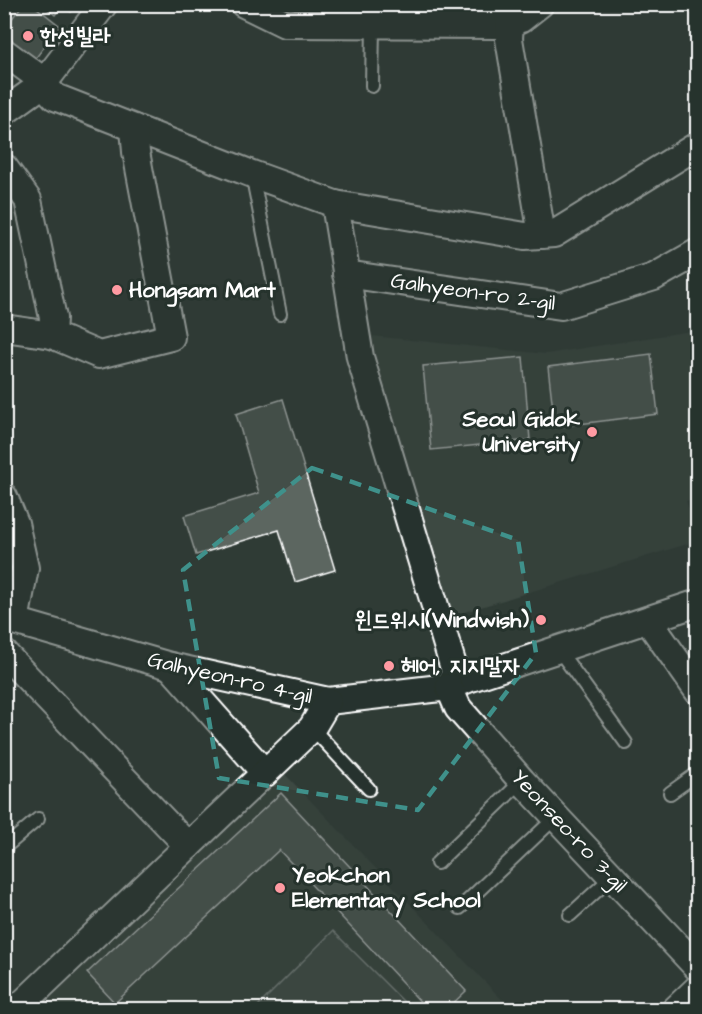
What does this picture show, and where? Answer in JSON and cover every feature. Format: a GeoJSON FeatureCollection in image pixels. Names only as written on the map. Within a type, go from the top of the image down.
{"type":"FeatureCollection","features":[{"type":"Feature","properties":{"kind":"street"},"geometry":{"type":"LineString","coordinates":[[4,112],[43,84],[104,4]]}},
{"type":"Feature","properties":{"kind":"street"},"geometry":{"type":"LineString","coordinates":[[244,4],[285,24],[499,25],[507,14]]}},
{"type":"Feature","properties":{"kind":"street"},"geometry":{"type":"LineString","coordinates":[[507,14],[521,19],[540,4]]}},
{"type":"Feature","properties":{"kind":"street"},"geometry":{"type":"LineString","coordinates":[[507,14],[542,235]]}},
{"type":"Feature","properties":{"kind":"street"},"geometry":{"type":"LineString","coordinates":[[4,52],[34,74],[56,97],[335,204],[525,236],[554,234],[698,145]]}},
{"type":"Feature","properties":{"kind":"street"},"geometry":{"type":"LineString","coordinates":[[4,328],[52,335],[99,355],[171,337],[136,152],[134,128]]}},
{"type":"Feature","properties":{"kind":"street"},"geometry":{"type":"LineString","coordinates":[[4,166],[28,200],[53,318],[52,335]]}},
{"type":"Feature","properties":{"kind":"street"},"geometry":{"type":"LineString","coordinates":[[335,204],[360,357],[459,683]]}},
{"type":"Feature","properties":{"kind":"street","name":"Galhyeon-ro 2-gil"},"geometry":{"type":"LineString","coordinates":[[346,274],[561,306],[654,277],[698,252]]}},
{"type":"Feature","properties":{"kind":"street","name":"Galhyeon-ro 4-gil"},"geometry":{"type":"LineString","coordinates":[[4,497],[15,523],[25,568],[10,620],[170,666],[328,701],[459,683],[698,603]]}},
{"type":"Feature","properties":{"kind":"street"},"geometry":{"type":"LineString","coordinates":[[648,620],[698,691]]}},
{"type":"Feature","properties":{"kind":"street"},"geometry":{"type":"LineString","coordinates":[[4,653],[188,846]]}},
{"type":"Feature","properties":{"kind":"street"},"geometry":{"type":"LineString","coordinates":[[170,666],[264,773]]}},
{"type":"Feature","properties":{"kind":"street","name":"Yeonseo-ro 3-gil"},"geometry":{"type":"LineString","coordinates":[[459,683],[458,708],[522,781],[698,968]]}},
{"type":"Feature","properties":{"kind":"street"},"geometry":{"type":"LineString","coordinates":[[16,1002],[188,846],[312,728],[328,701]]}},
{"type":"Feature","properties":{"kind":"street"},"geometry":{"type":"LineString","coordinates":[[675,1010],[698,988]]}},
{"type":"Feature","properties":{"kind":"lane"},"geometry":{"type":"LineString","coordinates":[[372,86],[373,24]]}},
{"type":"Feature","properties":{"kind":"lane"},"geometry":{"type":"LineString","coordinates":[[252,174],[280,314]]}},
{"type":"Feature","properties":{"kind":"lane"},"geometry":{"type":"LineString","coordinates":[[558,649],[626,743]]}},
{"type":"Feature","properties":{"kind":"lane"},"geometry":{"type":"LineString","coordinates":[[312,728],[369,789]]}},
{"type":"Feature","properties":{"kind":"lane"},"geometry":{"type":"LineString","coordinates":[[670,793],[698,773]]}},
{"type":"Feature","properties":{"kind":"lane"},"geometry":{"type":"LineString","coordinates":[[437,863],[522,781]]}},
{"type":"Feature","properties":{"kind":"lane"},"geometry":{"type":"LineString","coordinates":[[460,908],[556,817]]}},
{"type":"Feature","properties":{"kind":"lane"},"geometry":{"type":"LineString","coordinates":[[4,848],[38,819]]}},
{"type":"Feature","properties":{"kind":"lane"},"geometry":{"type":"LineString","coordinates":[[570,915],[612,877]]}},
{"type":"Feature","properties":{"kind":"highlighted area"},"geometry":{"type":"Polygon","coordinates":[[[312,468],[518,540],[536,653],[418,810],[219,778],[183,570],[312,468]]]}},
{"type":"Feature","properties":{"kind":"shaded area"},"geometry":{"type":"Polygon","coordinates":[[[697,330],[697,498],[686,501],[697,533],[697,541],[448,617],[371,354],[372,336],[546,354],[697,330]]]}},
{"type":"Feature","properties":{"kind":"shaded area","name":"Yeokchon Elementary School"},"geometry":{"type":"Polygon","coordinates":[[[284,773],[511,1009],[50,1010],[44,1003],[284,773]]]}},
{"type":"Feature","properties":{"kind":"shaded area"},"geometry":{"type":"Polygon","coordinates":[[[333,931],[411,1009],[255,1009],[333,931]]]}},
{"type":"Feature","properties":{"kind":"building","name":"한성빌라"},"geometry":{"type":"Polygon","coordinates":[[[23,4],[32,4],[60,26],[32,63],[4,43],[4,29],[23,4]]]}},
{"type":"Feature","properties":{"kind":"building"},"geometry":{"type":"Polygon","coordinates":[[[41,4],[77,4],[71,12],[62,6],[55,15],[41,4]]]}},
{"type":"Feature","properties":{"kind":"building"},"geometry":{"type":"Polygon","coordinates":[[[651,354],[658,414],[555,427],[548,367],[651,354]]]}},
{"type":"Feature","properties":{"kind":"building"},"geometry":{"type":"Polygon","coordinates":[[[523,357],[530,440],[431,450],[423,366],[523,357]]]}},
{"type":"Feature","properties":{"kind":"building"},"geometry":{"type":"Polygon","coordinates":[[[283,399],[335,570],[295,582],[279,530],[196,555],[184,516],[259,493],[236,414],[283,399]]]}},
{"type":"Feature","properties":{"kind":"building"},"geometry":{"type":"Polygon","coordinates":[[[281,793],[466,991],[446,1010],[428,1010],[279,850],[115,1003],[87,973],[281,793]]]}},
{"type":"Feature","properties":{"kind":"place","name":"한성빌라"},"geometry":{"type":"Point","coordinates":[28,36]}},
{"type":"Feature","properties":{"kind":"place","name":"Hongsam Mart"},"geometry":{"type":"Point","coordinates":[117,290]}},
{"type":"Feature","properties":{"kind":"place","name":"Seoul Gidok University"},"geometry":{"type":"Point","coordinates":[592,432]}},
{"type":"Feature","properties":{"kind":"place","name":"윈드위시(Windwish)"},"geometry":{"type":"Point","coordinates":[541,620]}},
{"type":"Feature","properties":{"kind":"place","name":"헤어, 지지말자"},"geometry":{"type":"Point","coordinates":[389,666]}},
{"type":"Feature","properties":{"kind":"place","name":"Yeokchon Elementary School"},"geometry":{"type":"Point","coordinates":[280,888]}}]}
